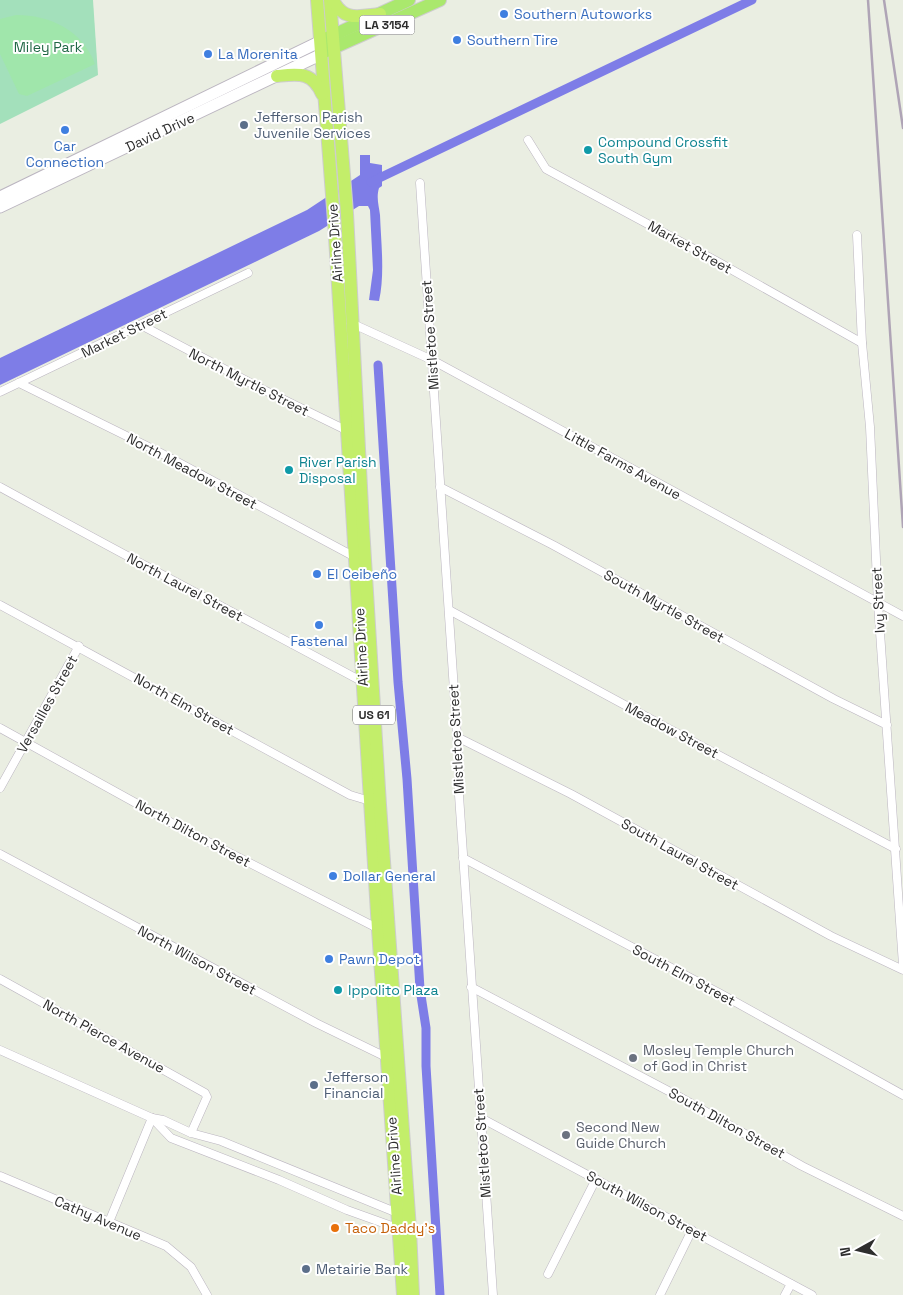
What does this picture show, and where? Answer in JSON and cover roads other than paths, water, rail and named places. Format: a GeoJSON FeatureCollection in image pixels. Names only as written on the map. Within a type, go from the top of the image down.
{"type":"FeatureCollection","features":[{"type":"Feature","properties":{"kind":"highway","name":"Airline Drive"},"geometry":{"type":"LineString","coordinates":[[316,0],[340,320],[353,433],[383,930],[404,1222],[413,1295]]}},
{"type":"Feature","properties":{"kind":"highway","name":"Airline Drive"},"geometry":{"type":"LineString","coordinates":[[331,0],[348,213],[354,323],[353,433]]}},
{"type":"Feature","properties":{"kind":"highway"},"geometry":{"type":"LineString","coordinates":[[331,0],[344,15],[355,17],[380,14]]}},
{"type":"Feature","properties":{"kind":"highway"},"geometry":{"type":"LineString","coordinates":[[276,76],[298,74],[310,78],[318,85],[323,97]]}},
{"type":"Feature","properties":{"kind":"highway","name":"Airline Drive"},"geometry":{"type":"LineString","coordinates":[[367,682],[370,801],[383,930]]}},
{"type":"Feature","properties":{"kind":"highway","name":"Airline Drive"},"geometry":{"type":"LineString","coordinates":[[403,1295],[404,1222]]}},
{"type":"Feature","properties":{"kind":"main road","name":"LA 3154"},"geometry":{"type":"LineString","coordinates":[[333,42],[380,14],[409,0]]}},
{"type":"Feature","properties":{"kind":"main road","name":"LA 3154"},"geometry":{"type":"LineString","coordinates":[[319,48],[440,0]]}},
{"type":"Feature","properties":{"kind":"main road","name":"David Drive"},"geometry":{"type":"LineString","coordinates":[[0,208],[276,76],[319,48]]}},
{"type":"Feature","properties":{"kind":"main road","name":"David Drive"},"geometry":{"type":"LineString","coordinates":[[0,197],[319,48]]}},
{"type":"Feature","properties":{"kind":"street","name":"Market Street"},"geometry":{"type":"LineString","coordinates":[[528,140],[546,169],[862,343]]}},
{"type":"Feature","properties":{"kind":"street","name":"Mistletoe Street"},"geometry":{"type":"LineString","coordinates":[[420,183],[493,1295]]}},
{"type":"Feature","properties":{"kind":"street","name":"Ivy Street"},"geometry":{"type":"LineString","coordinates":[[857,235],[862,343],[870,427],[878,603],[903,965]]}},
{"type":"Feature","properties":{"kind":"street","name":"Market Street"},"geometry":{"type":"LineString","coordinates":[[0,392],[248,273]]}},
{"type":"Feature","properties":{"kind":"street","name":"Little Farms Avenue"},"geometry":{"type":"LineString","coordinates":[[340,320],[354,323],[432,360],[903,616]]}},
{"type":"Feature","properties":{"kind":"street","name":"North Myrtle Street"},"geometry":{"type":"LineString","coordinates":[[141,325],[260,388],[353,433]]}},
{"type":"Feature","properties":{"kind":"street","name":"North Meadow Street"},"geometry":{"type":"LineString","coordinates":[[19,383],[157,451],[360,557]]}},
{"type":"Feature","properties":{"kind":"street","name":"North Laurel Street"},"geometry":{"type":"LineString","coordinates":[[0,487],[141,565],[367,682]]}},
{"type":"Feature","properties":{"kind":"street","name":"South Myrtle Street"},"geometry":{"type":"LineString","coordinates":[[440,487],[553,545],[834,699],[887,725]]}},
{"type":"Feature","properties":{"kind":"street","name":"North Elm Street"},"geometry":{"type":"LineString","coordinates":[[0,605],[79,646],[350,795],[370,801]]}},
{"type":"Feature","properties":{"kind":"street","name":"Meadow Street"},"geometry":{"type":"LineString","coordinates":[[449,610],[896,849]]}},
{"type":"Feature","properties":{"kind":"street","name":"Versailles Street"},"geometry":{"type":"LineString","coordinates":[[0,788],[79,646]]}},
{"type":"Feature","properties":{"kind":"street","name":"North Dilton Street"},"geometry":{"type":"LineString","coordinates":[[0,728],[181,828],[383,930]]}},
{"type":"Feature","properties":{"kind":"street","name":"South Laurel Street"},"geometry":{"type":"LineString","coordinates":[[457,737],[571,794],[830,936],[903,970]]}},
{"type":"Feature","properties":{"kind":"street","name":"North Wilson Street"},"geometry":{"type":"LineString","coordinates":[[0,854],[323,1027],[392,1059]]}},
{"type":"Feature","properties":{"kind":"street","name":"South Elm Street"},"geometry":{"type":"LineString","coordinates":[[463,858],[721,994],[903,1095]]}},
{"type":"Feature","properties":{"kind":"street","name":"North Pierce Avenue"},"geometry":{"type":"LineString","coordinates":[[0,979],[206,1094],[192,1133]]}},
{"type":"Feature","properties":{"kind":"street","name":"South Dilton Street"},"geometry":{"type":"LineString","coordinates":[[472,987],[678,1096],[802,1166],[903,1216]]}},
{"type":"Feature","properties":{"kind":"street"},"geometry":{"type":"LineString","coordinates":[[0,1050],[152,1118],[163,1120],[192,1133],[221,1141],[332,1186],[404,1222]]}},
{"type":"Feature","properties":{"kind":"street"},"geometry":{"type":"LineString","coordinates":[[152,1118],[171,1138],[325,1200],[404,1222]]}},
{"type":"Feature","properties":{"kind":"street"},"geometry":{"type":"LineString","coordinates":[[109,1222],[152,1118]]}},
{"type":"Feature","properties":{"kind":"street","name":"South Wilson Street"},"geometry":{"type":"LineString","coordinates":[[481,1118],[812,1295]]}},
{"type":"Feature","properties":{"kind":"street"},"geometry":{"type":"LineString","coordinates":[[288,1184],[294,1171]]}},
{"type":"Feature","properties":{"kind":"street","name":"Cathy Avenue"},"geometry":{"type":"LineString","coordinates":[[0,1176],[166,1246],[191,1267],[207,1295]]}},
{"type":"Feature","properties":{"kind":"street"},"geometry":{"type":"LineString","coordinates":[[548,1274],[596,1179]]}},
{"type":"Feature","properties":{"kind":"street"},"geometry":{"type":"LineString","coordinates":[[325,1200],[332,1186]]}},
{"type":"Feature","properties":{"kind":"street"},"geometry":{"type":"LineString","coordinates":[[660,1295],[692,1230]]}},
{"type":"Feature","properties":{"kind":"street"},"geometry":{"type":"LineString","coordinates":[[785,1295],[791,1284]]}},
{"type":"Feature","properties":{"kind":"waterway"},"geometry":{"type":"LineString","coordinates":[[371,182],[752,0]]}},
{"type":"Feature","properties":{"kind":"waterway"},"geometry":{"type":"LineString","coordinates":[[378,365],[420,989],[426,1028],[426,1066],[440,1295]]}},
{"type":"Feature","properties":{"kind":"railway"},"geometry":{"type":"LineString","coordinates":[[868,0],[903,527]]}},
{"type":"Feature","properties":{"kind":"railway"},"geometry":{"type":"LineString","coordinates":[[884,0],[903,128]]}},
{"type":"Feature","properties":{"kind":"place","name":"Southern Autoworks"},"geometry":{"type":"Point","coordinates":[504,14]}},
{"type":"Feature","properties":{"kind":"place","name":"Southern Tire"},"geometry":{"type":"Point","coordinates":[457,40]}},
{"type":"Feature","properties":{"kind":"place","name":"La Morenita"},"geometry":{"type":"Point","coordinates":[208,54]}},
{"type":"Feature","properties":{"kind":"place","name":"Jefferson Parish Juvenile Services"},"geometry":{"type":"Point","coordinates":[244,125]}},
{"type":"Feature","properties":{"kind":"place","name":"Car Connection"},"geometry":{"type":"Point","coordinates":[65,130]}},
{"type":"Feature","properties":{"kind":"place","name":"Compound Crossfit South Gym"},"geometry":{"type":"Point","coordinates":[588,150]}},
{"type":"Feature","properties":{"kind":"place","name":"River Parish Disposal"},"geometry":{"type":"Point","coordinates":[289,470]}},
{"type":"Feature","properties":{"kind":"place","name":"El Ceibeño"},"geometry":{"type":"Point","coordinates":[317,574]}},
{"type":"Feature","properties":{"kind":"place","name":"Fastenal"},"geometry":{"type":"Point","coordinates":[319,625]}},
{"type":"Feature","properties":{"kind":"place","name":"Dollar General"},"geometry":{"type":"Point","coordinates":[333,876]}},
{"type":"Feature","properties":{"kind":"place","name":"Pawn Depot"},"geometry":{"type":"Point","coordinates":[329,959]}},
{"type":"Feature","properties":{"kind":"place","name":"Ippolito Plaza"},"geometry":{"type":"Point","coordinates":[338,990]}},
{"type":"Feature","properties":{"kind":"place","name":"Mosley Temple Church of God in Christ"},"geometry":{"type":"Point","coordinates":[633,1058]}},
{"type":"Feature","properties":{"kind":"place","name":"Jefferson Financial"},"geometry":{"type":"Point","coordinates":[314,1085]}},
{"type":"Feature","properties":{"kind":"place","name":"Second New Guide Church"},"geometry":{"type":"Point","coordinates":[566,1135]}},
{"type":"Feature","properties":{"kind":"place","name":"Taco Daddy's"},"geometry":{"type":"Point","coordinates":[335,1228]}},
{"type":"Feature","properties":{"kind":"place","name":"Metairie Bank"},"geometry":{"type":"Point","coordinates":[306,1269]}},
{"type":"Feature","properties":{"kind":"park label","name":"Miley Park"},"geometry":{"type":"Point","coordinates":[48,47]}}]}
